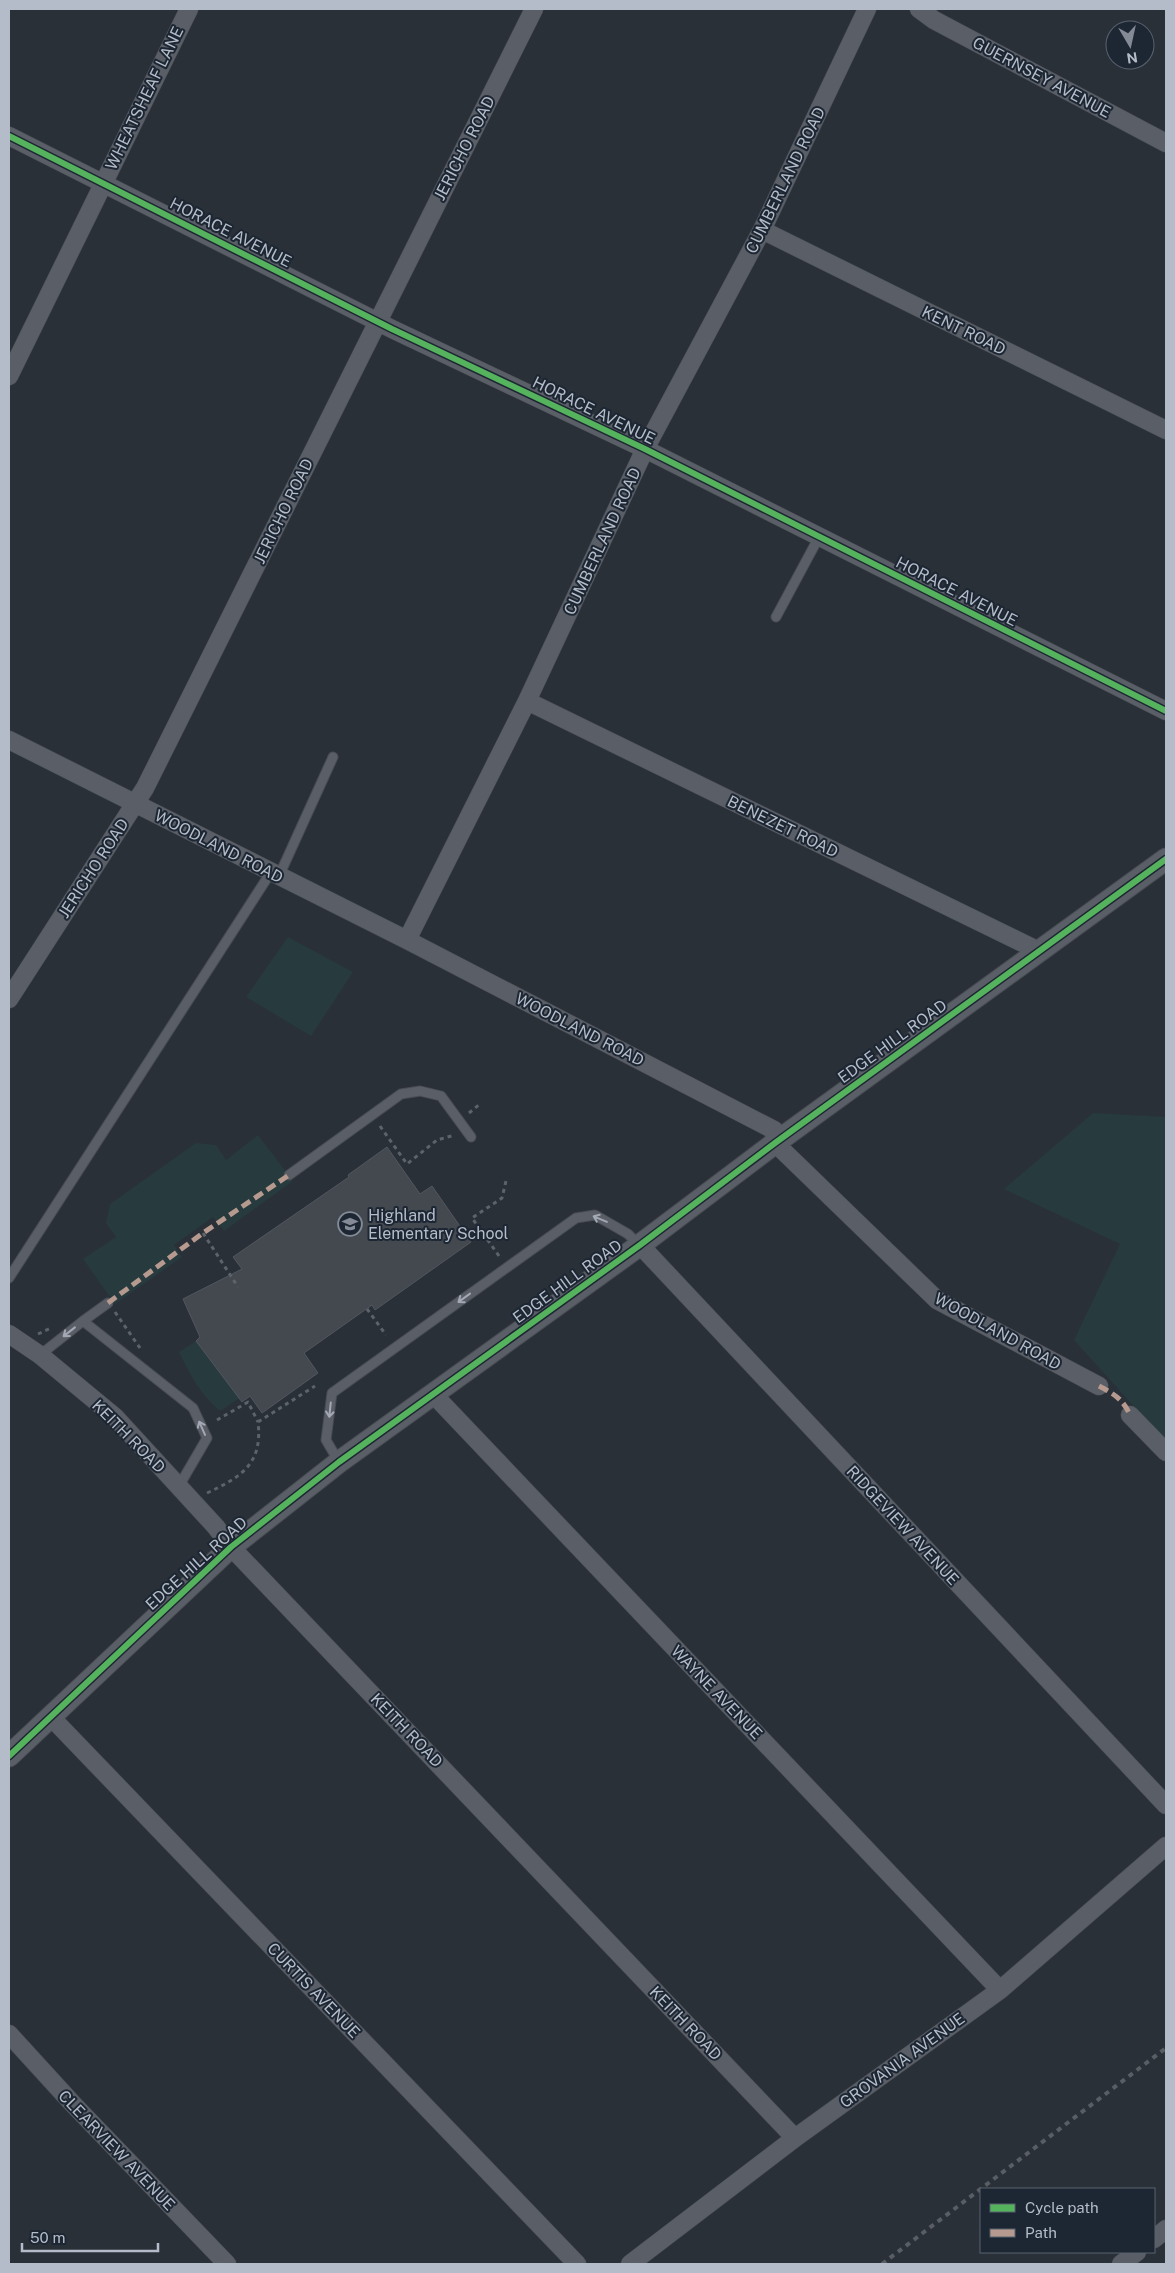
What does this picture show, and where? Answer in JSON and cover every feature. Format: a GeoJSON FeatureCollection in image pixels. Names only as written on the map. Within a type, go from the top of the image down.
{"type":"FeatureCollection","features":[{"type":"Feature","properties":{"kind":"street","name":"WHEATSHEAF LANE"},"geometry":{"type":"LineString","coordinates":[[9,376],[189,9]]}},
{"type":"Feature","properties":{"kind":"street","name":"JERICHO ROAD"},"geometry":{"type":"LineString","coordinates":[[9,999],[145,788],[534,9]]}},
{"type":"Feature","properties":{"kind":"street","name":"CUMBERLAND ROAD"},"geometry":{"type":"LineString","coordinates":[[407,940],[527,701],[645,449],[762,230],[867,9]]}},
{"type":"Feature","properties":{"kind":"street","name":"GUERNSEY AVENUE"},"geometry":{"type":"LineString","coordinates":[[919,9],[934,20],[1166,142]]}},
{"type":"Feature","properties":{"kind":"street","name":"HORACE AVENUE"},"geometry":{"type":"LineString","coordinates":[[9,136],[377,321],[645,449],[1166,711]]}},
{"type":"Feature","properties":{"kind":"street","name":"KENT ROAD"},"geometry":{"type":"LineString","coordinates":[[762,230],[1166,430]]}},
{"type":"Feature","properties":{"kind":"street","name":"BENEZET ROAD"},"geometry":{"type":"LineString","coordinates":[[527,701],[1039,951]]}},
{"type":"Feature","properties":{"kind":"street","name":"WOODLAND ROAD"},"geometry":{"type":"LineString","coordinates":[[9,740],[407,940],[774,1130],[775,1143],[937,1300],[1099,1386]]}},
{"type":"Feature","properties":{"kind":"street","name":"EDGE HILL ROAD"},"geometry":{"type":"LineString","coordinates":[[9,1756],[231,1547],[339,1462],[640,1245],[775,1143],[1166,859]]}},
{"type":"Feature","properties":{"kind":"street","name":"RIDGEVIEW AVENUE"},"geometry":{"type":"LineString","coordinates":[[640,1245],[1166,1805]]}},
{"type":"Feature","properties":{"kind":"street","name":"KEITH ROAD"},"geometry":{"type":"LineString","coordinates":[[9,1334],[40,1355],[115,1417],[180,1486],[231,1547],[795,2138]]}},
{"type":"Feature","properties":{"kind":"street","name":"WAYNE AVENUE"},"geometry":{"type":"LineString","coordinates":[[434,1395],[1000,1990]]}},
{"type":"Feature","properties":{"kind":"street"},"geometry":{"type":"LineString","coordinates":[[1130,1415],[1166,1452]]}},
{"type":"Feature","properties":{"kind":"street","name":"CURTIS AVENUE"},"geometry":{"type":"LineString","coordinates":[[50,1716],[577,2264]]}},
{"type":"Feature","properties":{"kind":"street","name":"GROVANIA AVENUE"},"geometry":{"type":"LineString","coordinates":[[630,2264],[795,2138],[1000,1990],[1166,1846]]}},
{"type":"Feature","properties":{"kind":"street","name":"CLEARVIEW AVENUE"},"geometry":{"type":"LineString","coordinates":[[9,2034],[78,2110],[227,2264]]}},
{"type":"Feature","properties":{"kind":"street"},"geometry":{"type":"LineString","coordinates":[[1155,2238],[1166,2229]]}},
{"type":"Feature","properties":{"kind":"street"},"geometry":{"type":"LineString","coordinates":[[1121,2264],[1136,2253]]}},
{"type":"Feature","properties":{"kind":"lane"},"geometry":{"type":"LineString","coordinates":[[776,617],[819,537]]}},
{"type":"Feature","properties":{"kind":"lane"},"geometry":{"type":"LineString","coordinates":[[9,1278],[275,874],[333,757]]}},
{"type":"Feature","properties":{"kind":"lane"},"geometry":{"type":"LineString","coordinates":[[289,1176],[401,1094],[420,1091],[440,1096],[471,1138]]}},
{"type":"Feature","properties":{"kind":"lane"},"geometry":{"type":"LineString","coordinates":[[339,1462],[326,1440],[332,1393],[576,1218],[595,1215],[628,1234],[640,1245]]}},
{"type":"Feature","properties":{"kind":"lane"},"geometry":{"type":"LineString","coordinates":[[40,1355],[108,1303]]}},
{"type":"Feature","properties":{"kind":"lane"},"geometry":{"type":"LineString","coordinates":[[83,1321],[193,1408],[207,1438],[180,1486]]}},
{"type":"Feature","properties":{"kind":"path"},"geometry":{"type":"LineString","coordinates":[[466,1115],[480,1104]]}},
{"type":"Feature","properties":{"kind":"path"},"geometry":{"type":"LineString","coordinates":[[372,1115],[407,1164],[438,1140],[456,1134]]}},
{"type":"Feature","properties":{"kind":"path"},"geometry":{"type":"LineString","coordinates":[[499,1256],[472,1218],[502,1198],[506,1181]]}},
{"type":"Feature","properties":{"kind":"path"},"geometry":{"type":"LineString","coordinates":[[203,1233],[238,1288]]}},
{"type":"Feature","properties":{"kind":"path"},"geometry":{"type":"LineString","coordinates":[[108,1303],[142,1350]]}},
{"type":"Feature","properties":{"kind":"path"},"geometry":{"type":"LineString","coordinates":[[367,1309],[386,1335]]}},
{"type":"Feature","properties":{"kind":"path"},"geometry":{"type":"LineString","coordinates":[[258,1422],[315,1386]]}},
{"type":"Feature","properties":{"kind":"path"},"geometry":{"type":"LineString","coordinates":[[206,1494],[236,1479],[254,1458],[260,1437],[258,1422],[248,1402],[216,1420]]}},
{"type":"Feature","properties":{"kind":"green space"},"geometry":{"type":"Polygon","coordinates":[[[288,937],[353,972],[311,1036],[246,997],[288,937]]]}},
{"type":"Feature","properties":{"kind":"green space"},"geometry":{"type":"Polygon","coordinates":[[[1093,1113],[1166,1117],[1166,1442],[1074,1340],[1120,1244],[1004,1189],[1093,1113]]]}},
{"type":"Feature","properties":{"kind":"green space"},"geometry":{"type":"Polygon","coordinates":[[[258,1135],[293,1181],[224,1231],[213,1217],[174,1245],[182,1257],[115,1304],[83,1259],[116,1237],[106,1223],[110,1204],[196,1143],[216,1145],[226,1160],[258,1135]]]}},
{"type":"Feature","properties":{"kind":"green space"},"geometry":{"type":"Polygon","coordinates":[[[196,1341],[240,1398],[220,1411],[196,1384],[179,1352],[196,1341]]]}},
{"type":"Feature","properties":{"kind":"building"},"geometry":{"type":"Polygon","coordinates":[[[387,1147],[420,1194],[432,1186],[471,1242],[375,1310],[372,1305],[304,1353],[318,1373],[262,1413],[250,1396],[242,1402],[196,1341],[200,1337],[183,1299],[242,1269],[233,1257],[349,1177],[348,1175],[387,1147]]]}},
{"type":"Feature","properties":{"kind":"railway"},"geometry":{"type":"LineString","coordinates":[[982,2188],[1166,2048]]}},
{"type":"Feature","properties":{"kind":"railway"},"geometry":{"type":"LineString","coordinates":[[882,2264],[980,2189]]}},
{"type":"Feature","properties":{"kind":"marked path"},"geometry":{"type":"LineString","coordinates":[[108,1303],[203,1233],[289,1175]]}},
{"type":"Feature","properties":{"kind":"marked path"},"geometry":{"type":"LineString","coordinates":[[1099,1386],[1118,1398],[1130,1415]]}},
{"type":"Feature","properties":{"kind":"cycle path"},"geometry":{"type":"LineString","coordinates":[[9,136],[392,329],[645,449],[1166,711]]}},
{"type":"Feature","properties":{"kind":"cycle path"},"geometry":{"type":"LineString","coordinates":[[9,1756],[231,1547],[339,1462],[640,1245],[775,1143],[1166,859]]}},
{"type":"Feature","properties":{"kind":"place","name":"Highland Elementary School"},"geometry":{"type":"Point","coordinates":[350,1224]}}]}
